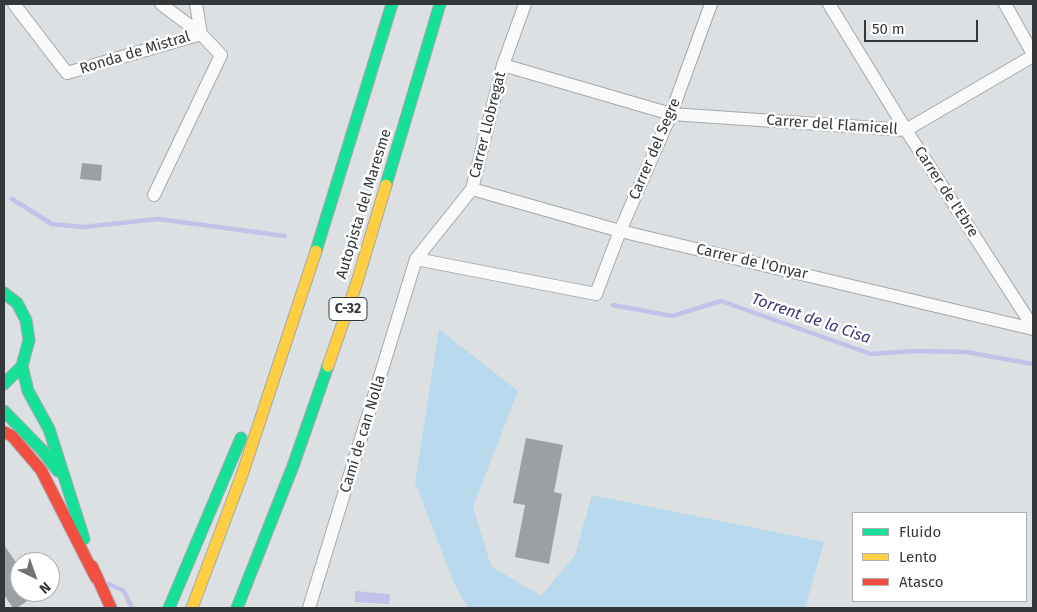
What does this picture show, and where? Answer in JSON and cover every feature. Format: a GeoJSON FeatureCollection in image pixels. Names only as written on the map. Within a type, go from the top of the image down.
{"type":"FeatureCollection","features":[{"type":"Feature","properties":{"kind":"main road"},"geometry":{"type":"LineString","coordinates":[[192,608],[244,472],[309,273],[392,4]]}},
{"type":"Feature","properties":{"kind":"main road","name":"Autopista del Maresme"},"geometry":{"type":"LineString","coordinates":[[237,608],[293,466],[357,282],[440,4]]}},
{"type":"Feature","properties":{"kind":"main road"},"geometry":{"type":"LineString","coordinates":[[170,607],[309,273]]}},
{"type":"Feature","properties":{"kind":"main road"},"geometry":{"type":"LineString","coordinates":[[4,284],[6,294],[17,303],[26,320],[29,340],[22,366],[28,391],[49,429],[96,578]]}},
{"type":"Feature","properties":{"kind":"main road"},"geometry":{"type":"LineString","coordinates":[[4,384],[22,366]]}},
{"type":"Feature","properties":{"kind":"main road"},"geometry":{"type":"LineString","coordinates":[[4,411],[42,450],[67,483]]}},
{"type":"Feature","properties":{"kind":"main road"},"geometry":{"type":"LineString","coordinates":[[4,432],[12,436],[42,470],[110,608]]}},
{"type":"Feature","properties":{"kind":"street","name":"Ronda de Mistral"},"geometry":{"type":"LineString","coordinates":[[14,4],[67,74],[201,34]]}},
{"type":"Feature","properties":{"kind":"street","name":"Ronda de Mistral"},"geometry":{"type":"LineString","coordinates":[[154,195],[221,55],[201,34],[161,4]]}},
{"type":"Feature","properties":{"kind":"street"},"geometry":{"type":"LineString","coordinates":[[196,4],[201,34]]}},
{"type":"Feature","properties":{"kind":"street","name":"Carrer Llobregat"},"geometry":{"type":"LineString","coordinates":[[416,259],[472,189],[503,65],[525,4]]}},
{"type":"Feature","properties":{"kind":"street","name":"Carrer del Segre"},"geometry":{"type":"LineString","coordinates":[[416,259],[596,294],[620,231],[671,114],[711,4]]}},
{"type":"Feature","properties":{"kind":"street","name":"Carrer de l'Ebre"},"geometry":{"type":"LineString","coordinates":[[829,4],[906,130],[1033,328]]}},
{"type":"Feature","properties":{"kind":"street"},"geometry":{"type":"LineString","coordinates":[[1005,4],[1033,55]]}},
{"type":"Feature","properties":{"kind":"street","name":"Carrer del Flamicell"},"geometry":{"type":"LineString","coordinates":[[503,65],[671,114],[906,130],[1033,55]]}},
{"type":"Feature","properties":{"kind":"street","name":"Carrer de l'Onyar"},"geometry":{"type":"LineString","coordinates":[[472,189],[620,231],[1033,328]]}},
{"type":"Feature","properties":{"kind":"street","name":"Camí de can Nolla"},"geometry":{"type":"LineString","coordinates":[[309,608],[416,259]]}},
{"type":"Feature","properties":{"kind":"shaded area"},"geometry":{"type":"Polygon","coordinates":[[[439,329],[518,391],[473,507],[491,566],[541,596],[575,555],[592,495],[824,542],[805,608],[468,608],[453,581],[415,482],[439,329]]]}},
{"type":"Feature","properties":{"kind":"shaded area"},"geometry":{"type":"Polygon","coordinates":[[[355,591],[390,594],[389,604],[355,602],[355,591]]]}},
{"type":"Feature","properties":{"kind":"building"},"geometry":{"type":"Polygon","coordinates":[[[82,163],[102,165],[101,181],[80,179],[82,163]]]}},
{"type":"Feature","properties":{"kind":"building"},"geometry":{"type":"Polygon","coordinates":[[[526,438],[563,445],[554,492],[562,494],[549,564],[515,557],[525,505],[513,503],[526,438]]]}},
{"type":"Feature","properties":{"kind":"building"},"geometry":{"type":"Polygon","coordinates":[[[4,545],[10,554],[10,602],[26,602],[17,608],[13,608],[4,595],[4,545]]]}},
{"type":"Feature","properties":{"kind":"waterway","name":"Torrent de la Cisa"},"geometry":{"type":"LineString","coordinates":[[12,199],[52,224],[83,227],[158,219],[285,236]]}},
{"type":"Feature","properties":{"kind":"waterway","name":"Torrent de la Cisa"},"geometry":{"type":"LineString","coordinates":[[613,305],[672,316],[721,301],[871,354],[914,351],[966,352],[1033,364]]}},
{"type":"Feature","properties":{"kind":"waterway"},"geometry":{"type":"LineString","coordinates":[[109,584],[124,591],[132,608]]}},
{"type":"Feature","properties":{"kind":"traffic: fast"},"geometry":{"type":"LineString","coordinates":[[316,251],[392,4]]}},
{"type":"Feature","properties":{"kind":"traffic: fast"},"geometry":{"type":"LineString","coordinates":[[386,185],[440,4]]}},
{"type":"Feature","properties":{"kind":"traffic: fast"},"geometry":{"type":"LineString","coordinates":[[4,293],[17,303],[26,320],[29,340],[22,366],[4,384]]}},
{"type":"Feature","properties":{"kind":"traffic: fast"},"geometry":{"type":"LineString","coordinates":[[22,366],[28,391],[49,429],[84,539]]}},
{"type":"Feature","properties":{"kind":"traffic: fast"},"geometry":{"type":"LineString","coordinates":[[237,608],[293,466],[328,366]]}},
{"type":"Feature","properties":{"kind":"traffic: fast"},"geometry":{"type":"LineString","coordinates":[[4,411],[42,450],[58,471]]}},
{"type":"Feature","properties":{"kind":"traffic: fast"},"geometry":{"type":"LineString","coordinates":[[169,608],[241,438]]}},
{"type":"Feature","properties":{"kind":"traffic: slow"},"geometry":{"type":"LineString","coordinates":[[328,366],[357,282],[386,185]]}},
{"type":"Feature","properties":{"kind":"traffic: slow"},"geometry":{"type":"LineString","coordinates":[[192,608],[243,472],[316,251]]}},
{"type":"Feature","properties":{"kind":"traffic: jam"},"geometry":{"type":"LineString","coordinates":[[4,432],[12,436],[41,470],[96,578]]}},
{"type":"Feature","properties":{"kind":"traffic: jam"},"geometry":{"type":"LineString","coordinates":[[92,566],[111,608]]}}]}
